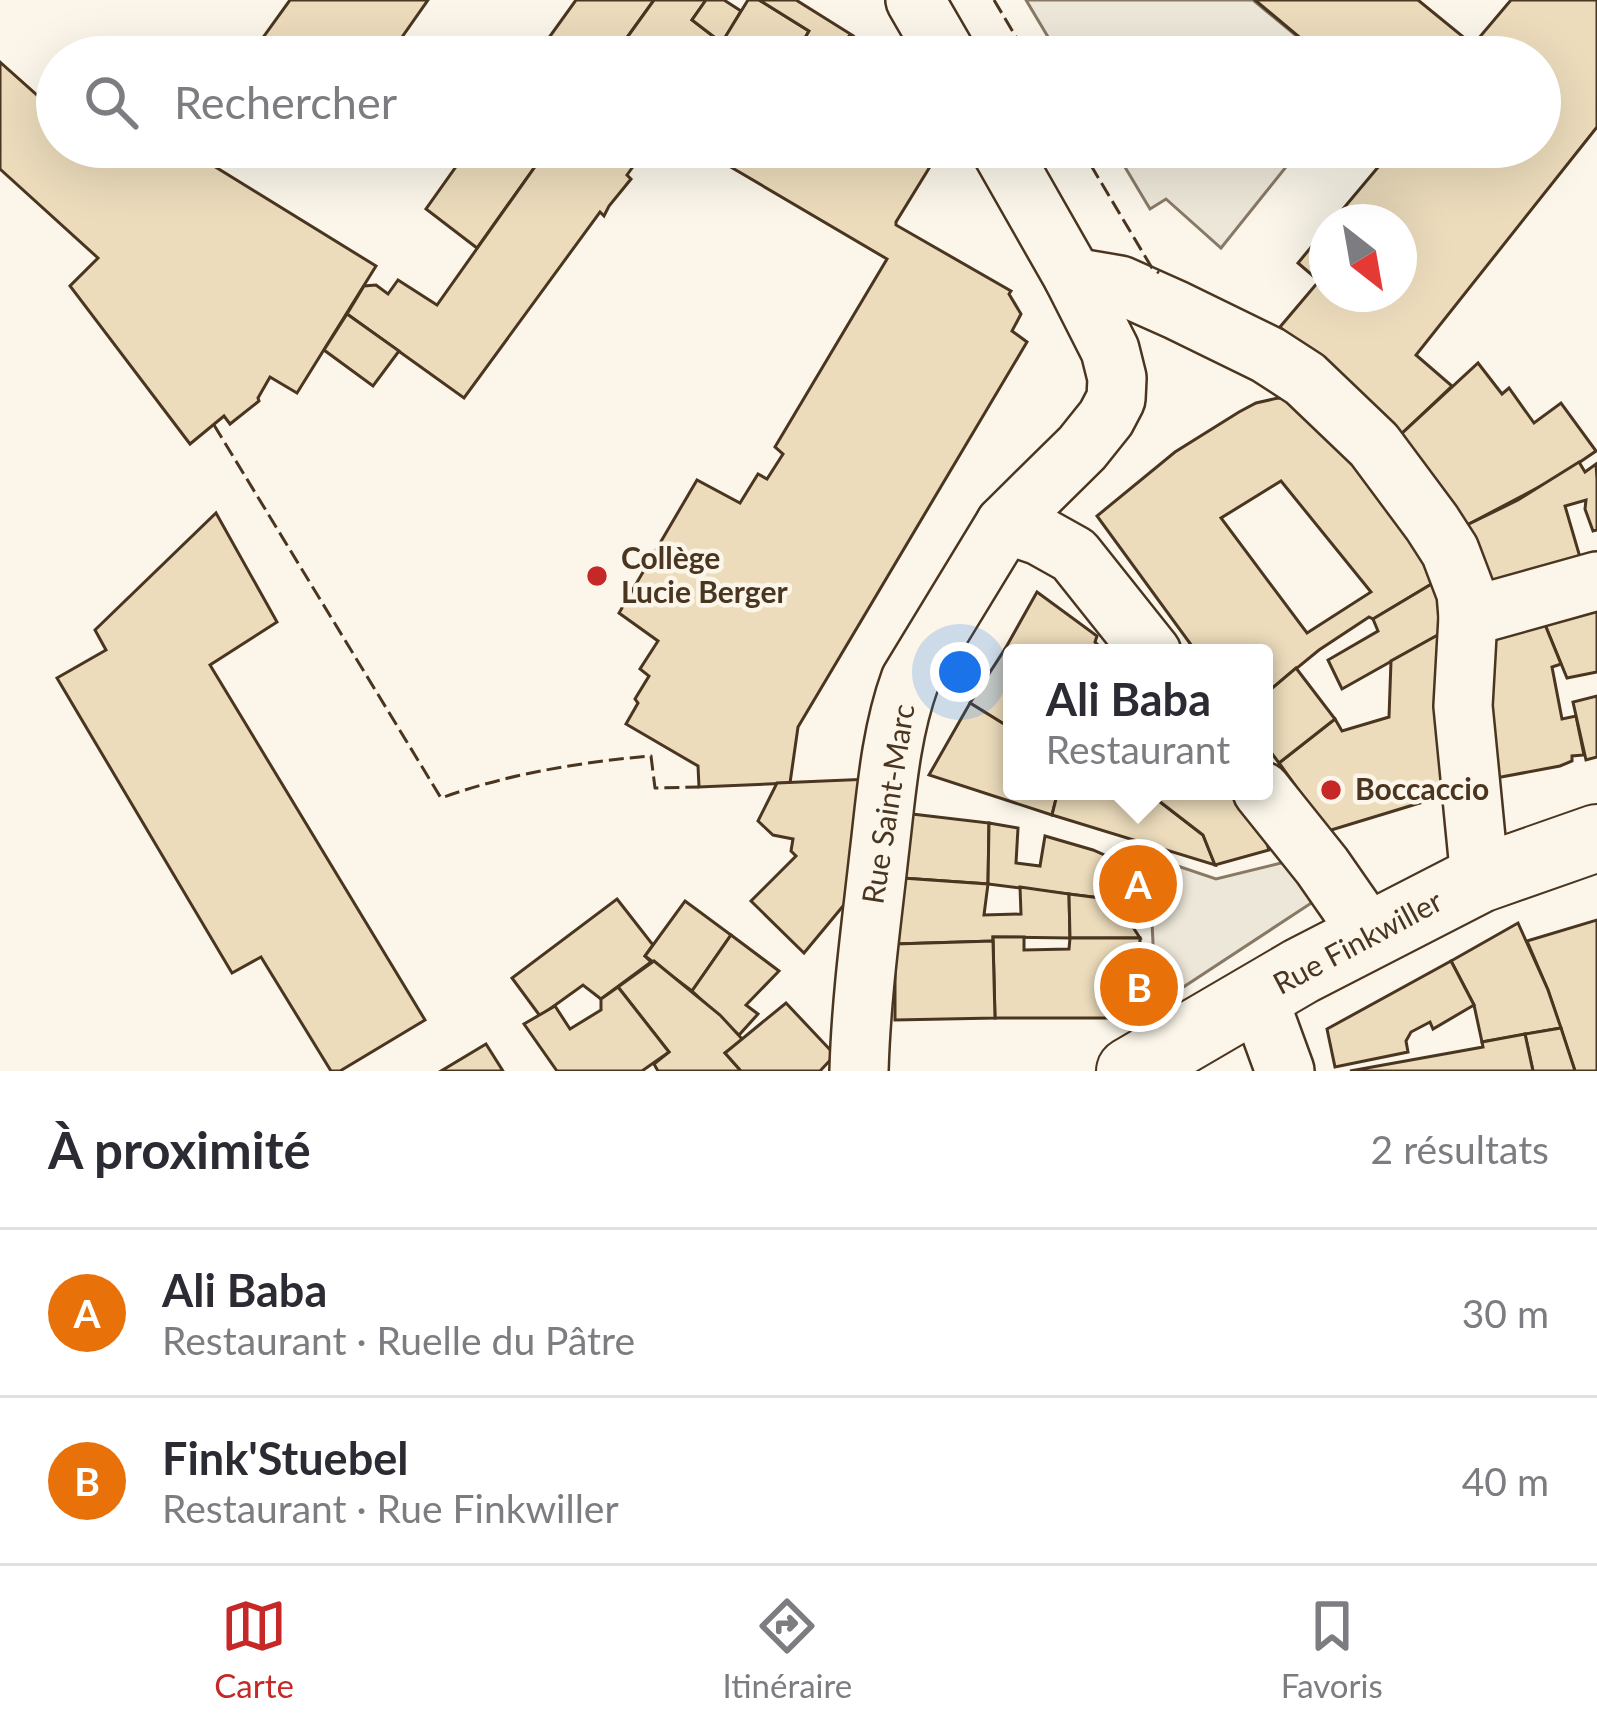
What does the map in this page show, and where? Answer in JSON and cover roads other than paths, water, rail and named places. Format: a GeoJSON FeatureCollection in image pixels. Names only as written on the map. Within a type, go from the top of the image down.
{"type":"FeatureCollection","features":[{"type":"Feature","properties":{"kind":"street"},"geometry":{"type":"LineString","coordinates":[[915,0],[936,36]]}},
{"type":"Feature","properties":{"kind":"street","name":"Rue Saint-Marc"},"geometry":{"type":"LineString","coordinates":[[859,1071],[861,1009],[887,786],[900,708],[910,680],[1005,524],[1082,448],[1116,399],[1110,350],[1011,168]]}},
{"type":"Feature","properties":{"kind":"street"},"geometry":{"type":"LineString","coordinates":[[1073,277],[1120,285],[1268,355],[1305,379],[1375,446],[1432,523],[1466,593],[1463,706],[1480,879]]}},
{"type":"Feature","properties":{"kind":"street"},"geometry":{"type":"LineString","coordinates":[[1005,524],[1074,555],[1145,644]]}},
{"type":"Feature","properties":{"kind":"street"},"geometry":{"type":"LineString","coordinates":[[1468,617],[1597,581]]}},
{"type":"Feature","properties":{"kind":"street"},"geometry":{"type":"LineString","coordinates":[[1269,800],[1370,934]]}},
{"type":"Feature","properties":{"kind":"street","name":"Rue Finkwiller"},"geometry":{"type":"LineString","coordinates":[[1130,1071],[1370,934],[1480,879],[1597,838]]}},
{"type":"Feature","properties":{"kind":"street"},"geometry":{"type":"LineString","coordinates":[[1258,997],[1285,1071]]}},
{"type":"Feature","properties":{"kind":"place","name":"Collège Lucie Berger"},"geometry":{"type":"Point","coordinates":[597,576]}},
{"type":"Feature","properties":{"kind":"place","name":"Boccaccio"},"geometry":{"type":"Point","coordinates":[1331,790]}},
{"type":"Feature","properties":{"kind":"place","name":"Ali Baba"},"geometry":{"type":"Point","coordinates":[1138,884]}},
{"type":"Feature","properties":{"kind":"place","name":"Fink'Stuebel"},"geometry":{"type":"Point","coordinates":[1139,987]}}]}
